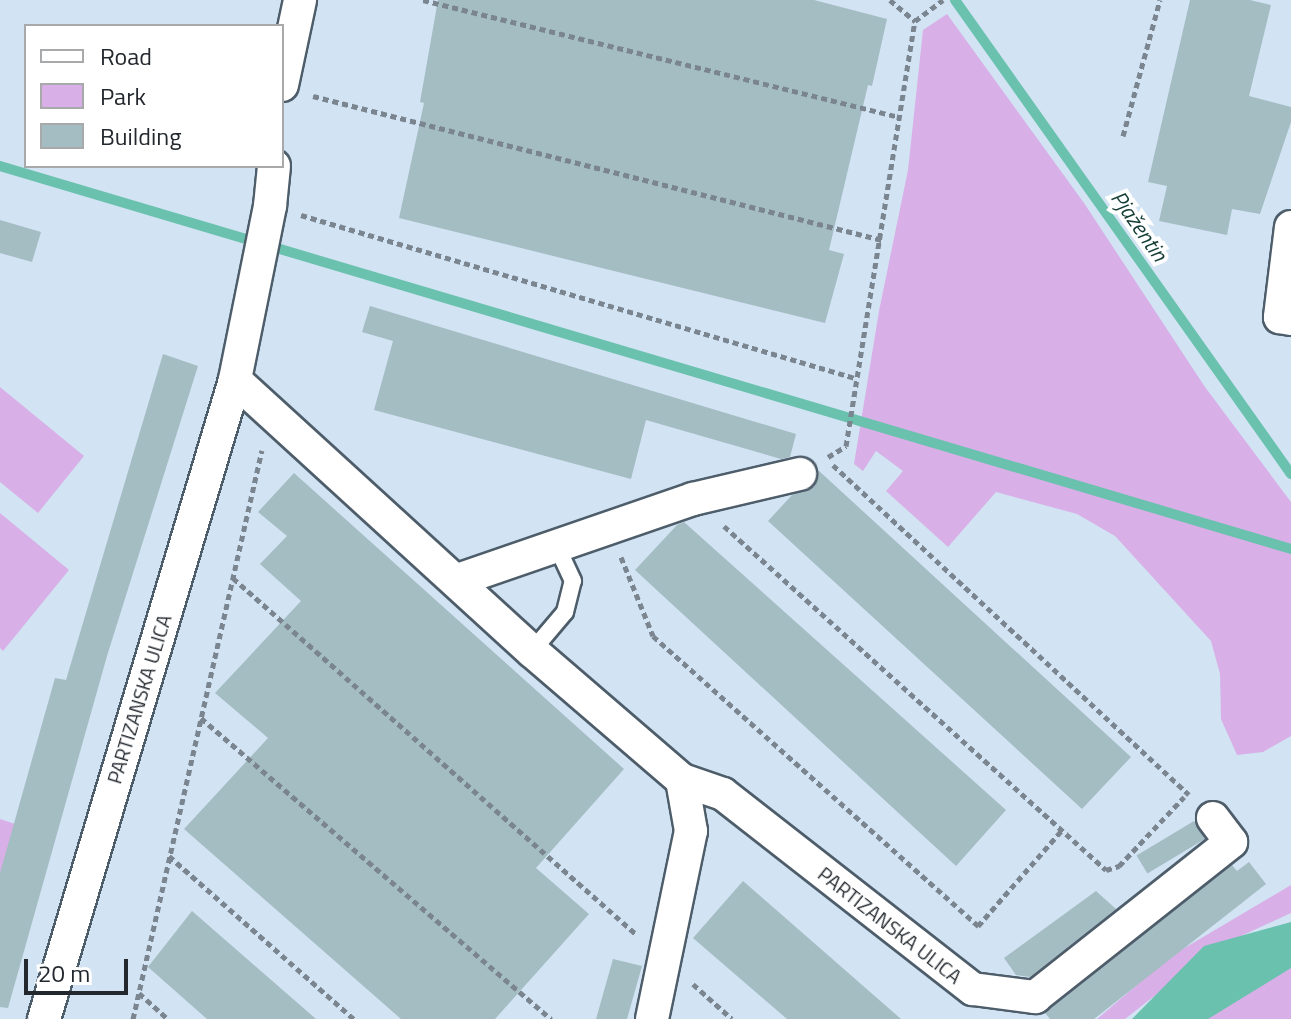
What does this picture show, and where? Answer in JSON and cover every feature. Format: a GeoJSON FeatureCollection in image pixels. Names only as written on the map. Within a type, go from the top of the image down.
{"type":"FeatureCollection","features":[{"type":"Feature","properties":{"kind":"street"},"geometry":{"type":"LineString","coordinates":[[290,89],[300,0]]}},
{"type":"Feature","properties":{"kind":"street","name":"PARTIZANSKA ULICA"},"geometry":{"type":"LineString","coordinates":[[44,1019],[235,380],[252,282],[270,206],[274,168]]}},
{"type":"Feature","properties":{"kind":"street"},"geometry":{"type":"LineString","coordinates":[[1291,227],[1280,317],[1291,319]]}},
{"type":"Feature","properties":{"kind":"street"},"geometry":{"type":"LineString","coordinates":[[235,380],[458,580],[693,499],[813,466]]}},
{"type":"Feature","properties":{"kind":"street","name":"PARTIZANSKA ULICA"},"geometry":{"type":"LineString","coordinates":[[458,580],[532,651],[682,780],[723,794],[973,989],[1035,997],[1231,842],[1213,818]]}},
{"type":"Feature","properties":{"kind":"street"},"geometry":{"type":"LineString","coordinates":[[652,1019],[691,831],[682,780]]}},
{"type":"Feature","properties":{"kind":"lane"},"geometry":{"type":"LineString","coordinates":[[532,651],[565,612],[573,581],[556,545]]}},
{"type":"Feature","properties":{"kind":"path"},"geometry":{"type":"LineString","coordinates":[[423,0],[900,117]]}},
{"type":"Feature","properties":{"kind":"path"},"geometry":{"type":"LineString","coordinates":[[890,0],[915,21]]}},
{"type":"Feature","properties":{"kind":"path"},"geometry":{"type":"LineString","coordinates":[[846,446],[856,392],[855,378],[882,240],[915,21],[943,0]]}},
{"type":"Feature","properties":{"kind":"path"},"geometry":{"type":"LineString","coordinates":[[1123,136],[1160,0]]}},
{"type":"Feature","properties":{"kind":"path"},"geometry":{"type":"LineString","coordinates":[[290,89],[882,240]]}},
{"type":"Feature","properties":{"kind":"path"},"geometry":{"type":"LineString","coordinates":[[270,206],[855,378]]}},
{"type":"Feature","properties":{"kind":"path"},"geometry":{"type":"LineString","coordinates":[[133,1019],[264,442],[287,427]]}},
{"type":"Feature","properties":{"kind":"path"},"geometry":{"type":"LineString","coordinates":[[813,466],[1213,818]]}},
{"type":"Feature","properties":{"kind":"path"},"geometry":{"type":"LineString","coordinates":[[693,499],[1106,870],[1119,866],[1187,794]]}},
{"type":"Feature","properties":{"kind":"path"},"geometry":{"type":"LineString","coordinates":[[608,527],[653,636],[978,926],[1062,830]]}},
{"type":"Feature","properties":{"kind":"path"},"geometry":{"type":"LineString","coordinates":[[233,578],[732,1019]]}},
{"type":"Feature","properties":{"kind":"path"},"geometry":{"type":"LineString","coordinates":[[201,718],[551,1019]]}},
{"type":"Feature","properties":{"kind":"path"},"geometry":{"type":"LineString","coordinates":[[169,856],[354,1019]]}},
{"type":"Feature","properties":{"kind":"path"},"geometry":{"type":"LineString","coordinates":[[138,993],[168,1019]]}},
{"type":"Feature","properties":{"kind":"green space"},"geometry":{"type":"Polygon","coordinates":[[[947,14],[1084,203],[1205,387],[1291,502],[1291,736],[1263,752],[1237,755],[1221,719],[1220,674],[1211,641],[1115,536],[1077,514],[996,492],[948,547],[886,491],[903,471],[876,451],[863,471],[854,464],[879,311],[908,170],[923,30],[947,14]]]}},
{"type":"Feature","properties":{"kind":"green space"},"geometry":{"type":"Polygon","coordinates":[[[0,387],[84,456],[38,513],[0,482],[0,387]]]}},
{"type":"Feature","properties":{"kind":"green space"},"geometry":{"type":"Polygon","coordinates":[[[0,513],[69,570],[3,651],[0,648],[0,513]]]}},
{"type":"Feature","properties":{"kind":"green space"},"geometry":{"type":"Polygon","coordinates":[[[0,819],[24,827],[0,905],[0,819]]]}},
{"type":"Feature","properties":{"kind":"green space"},"geometry":{"type":"Polygon","coordinates":[[[1291,885],[1291,913],[1217,947],[1125,1019],[1097,1019],[1171,956],[1291,885]]]}},
{"type":"Feature","properties":{"kind":"green space"},"geometry":{"type":"Polygon","coordinates":[[[1291,963],[1291,1019],[1180,1019],[1291,963]]]}},
{"type":"Feature","properties":{"kind":"shaded area"},"geometry":{"type":"Polygon","coordinates":[[[1291,922],[1291,968],[1208,1019],[1132,1019],[1204,946],[1291,922]]]}},
{"type":"Feature","properties":{"kind":"building"},"geometry":{"type":"Polygon","coordinates":[[[438,0],[814,0],[887,19],[829,250],[844,254],[825,323],[399,218],[424,103],[420,102],[438,0]]]}},
{"type":"Feature","properties":{"kind":"building"},"geometry":{"type":"Polygon","coordinates":[[[1190,0],[1250,0],[1271,5],[1249,96],[1291,107],[1291,122],[1260,214],[1232,209],[1227,235],[1159,221],[1167,186],[1148,182],[1190,0]]]}},
{"type":"Feature","properties":{"kind":"building"},"geometry":{"type":"Polygon","coordinates":[[[0,220],[41,232],[32,262],[0,253],[0,220]]]}},
{"type":"Feature","properties":{"kind":"building"},"geometry":{"type":"Polygon","coordinates":[[[370,306],[796,434],[790,457],[781,459],[646,420],[631,479],[374,410],[393,341],[362,332],[370,306]]]}},
{"type":"Feature","properties":{"kind":"building"},"geometry":{"type":"Polygon","coordinates":[[[163,354],[198,366],[107,656],[8,1008],[0,1007],[0,873],[55,678],[66,680],[163,354]]]}},
{"type":"Feature","properties":{"kind":"building"},"geometry":{"type":"Polygon","coordinates":[[[818,470],[1131,757],[1082,809],[768,521],[792,495],[814,487],[818,470]]]}},
{"type":"Feature","properties":{"kind":"building"},"geometry":{"type":"Polygon","coordinates":[[[294,473],[624,769],[536,868],[589,914],[495,1019],[401,1019],[184,829],[268,738],[215,693],[301,601],[260,564],[287,536],[258,512],[294,473]]]}},
{"type":"Feature","properties":{"kind":"building"},"geometry":{"type":"Polygon","coordinates":[[[684,522],[1006,810],[956,866],[635,570],[677,525],[684,522]]]}},
{"type":"Feature","properties":{"kind":"building"},"geometry":{"type":"Polygon","coordinates":[[[1194,821],[1205,839],[1147,874],[1137,856],[1194,821]]]}},
{"type":"Feature","properties":{"kind":"building"},"geometry":{"type":"Polygon","coordinates":[[[1249,862],[1266,884],[1094,1019],[1050,1019],[1045,1013],[1232,865],[1237,871],[1249,862]]]}},
{"type":"Feature","properties":{"kind":"building"},"geometry":{"type":"Polygon","coordinates":[[[743,881],[901,1019],[787,1019],[693,938],[743,881]]]}},
{"type":"Feature","properties":{"kind":"building"},"geometry":{"type":"Polygon","coordinates":[[[1096,891],[1116,909],[1030,977],[1016,975],[1004,958],[1096,891]]]}},
{"type":"Feature","properties":{"kind":"building"},"geometry":{"type":"Polygon","coordinates":[[[192,911],[316,1019],[207,1019],[148,967],[192,911]]]}},
{"type":"Feature","properties":{"kind":"building"},"geometry":{"type":"Polygon","coordinates":[[[613,959],[642,966],[627,1019],[596,1019],[613,959]]]}},
{"type":"Feature","properties":{"kind":"waterway","name":"Pjažentin"},"geometry":{"type":"LineString","coordinates":[[955,0],[1291,474]]}},
{"type":"Feature","properties":{"kind":"waterway"},"geometry":{"type":"LineString","coordinates":[[0,166],[1291,549]]}}]}
